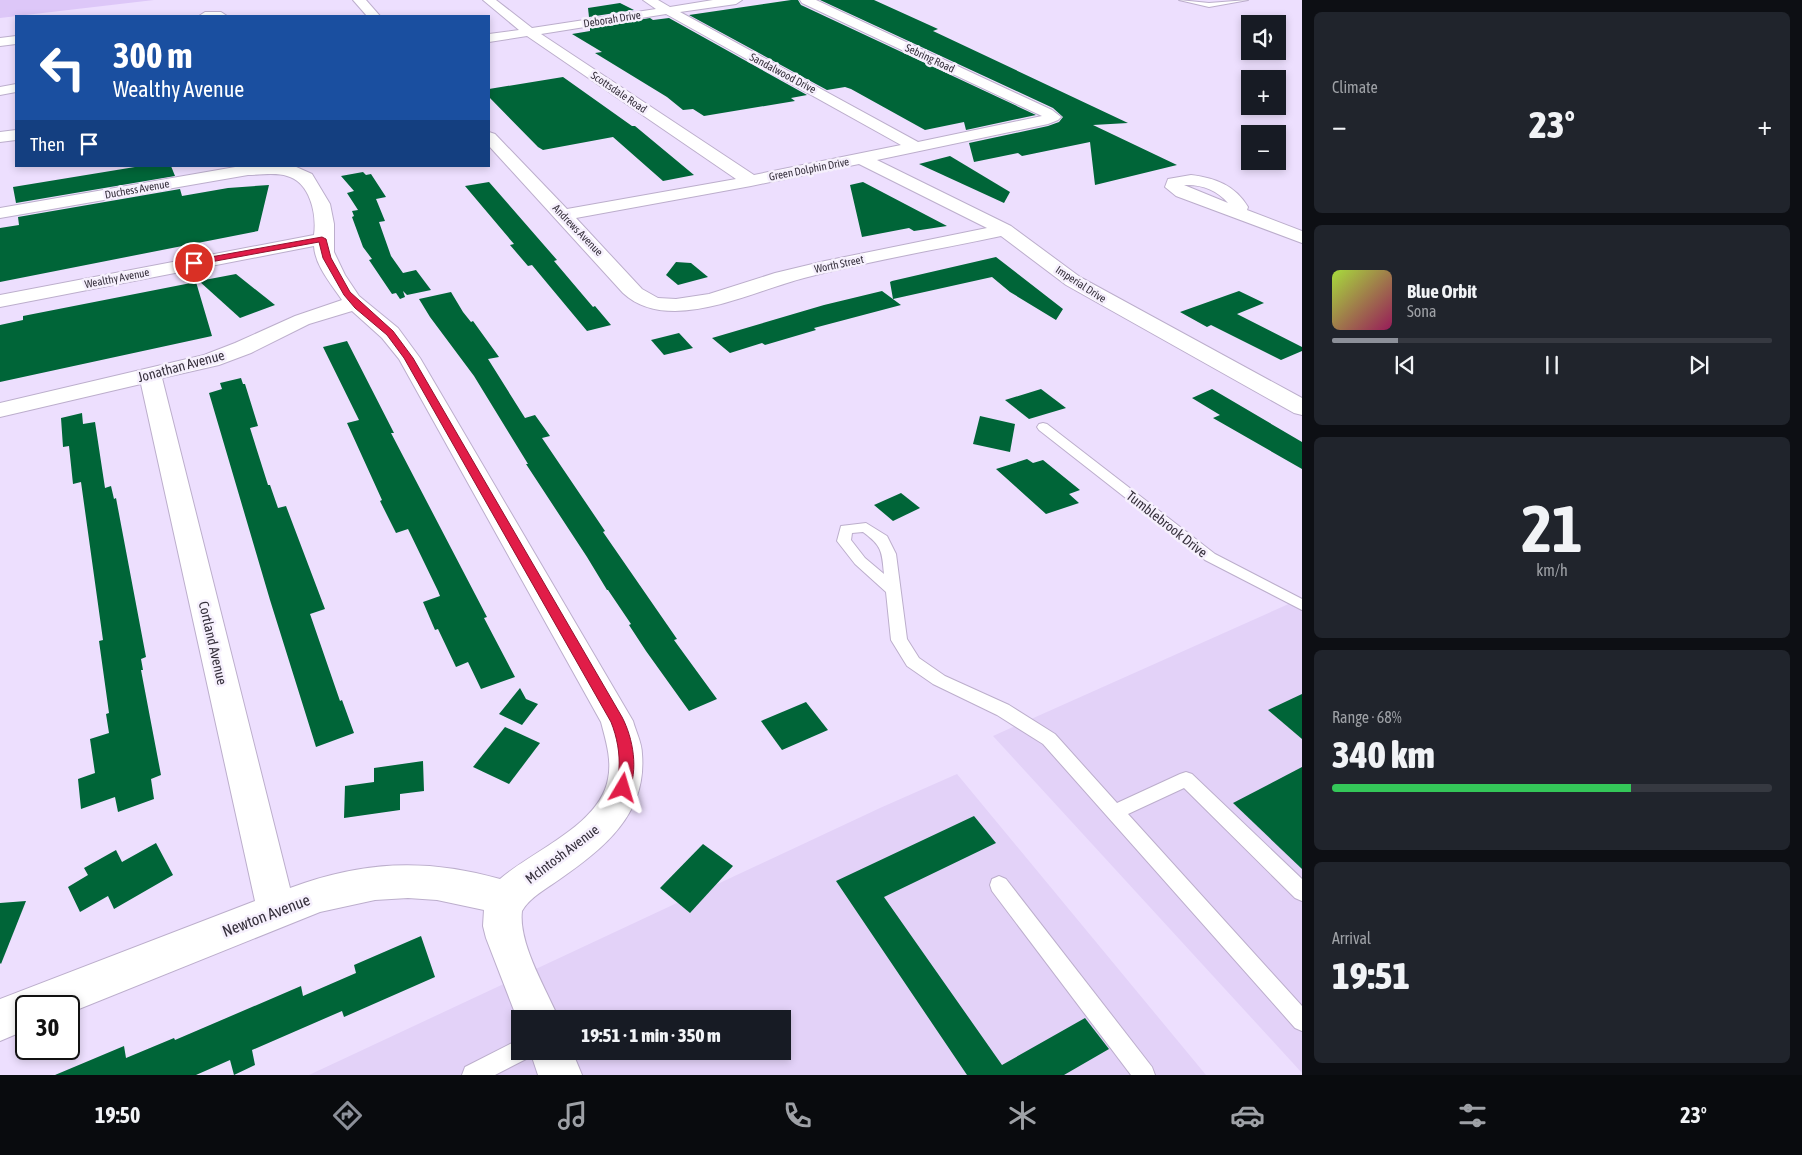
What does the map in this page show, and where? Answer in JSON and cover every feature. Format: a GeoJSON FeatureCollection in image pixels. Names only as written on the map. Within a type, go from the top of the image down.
{"type":"FeatureCollection","features":[{"type":"Feature","properties":{"kind":"street"},"geometry":{"type":"LineString","coordinates":[[359,0],[373,15]]}},
{"type":"Feature","properties":{"kind":"street","name":"Scottsdale Road"},"geometry":{"type":"LineString","coordinates":[[489,0],[530,32],[751,181]]}},
{"type":"Feature","properties":{"kind":"street","name":"Sandalwood Drive"},"geometry":{"type":"LineString","coordinates":[[649,0],[916,147]]}},
{"type":"Feature","properties":{"kind":"street","name":"Deborah Drive"},"geometry":{"type":"LineString","coordinates":[[490,38],[736,0]]}},
{"type":"Feature","properties":{"kind":"street","name":"Sebring Road"},"geometry":{"type":"LineString","coordinates":[[806,0],[1048,112],[1053,117]]}},
{"type":"Feature","properties":{"kind":"street"},"geometry":{"type":"LineString","coordinates":[[0,42],[15,40]]}},
{"type":"Feature","properties":{"kind":"street"},"geometry":{"type":"LineString","coordinates":[[0,91],[15,88]]}},
{"type":"Feature","properties":{"kind":"street","name":"Green Dolphin Drive"},"geometry":{"type":"LineString","coordinates":[[564,216],[751,181],[1043,121],[1053,117]]}},
{"type":"Feature","properties":{"kind":"street"},"geometry":{"type":"LineString","coordinates":[[0,137],[15,134]]}},
{"type":"Feature","properties":{"kind":"street","name":"Andrews Avenue"},"geometry":{"type":"LineString","coordinates":[[490,138],[635,293],[644,300],[659,304],[676,304]]}},
{"type":"Feature","properties":{"kind":"street","name":"Imperial Drive"},"geometry":{"type":"LineString","coordinates":[[862,158],[880,169],[975,214],[1004,230],[1073,281],[1106,301],[1302,408]]}},
{"type":"Feature","properties":{"kind":"street","name":"Duchess Avenue"},"geometry":{"type":"LineString","coordinates":[[0,213],[238,172],[274,169]]}},
{"type":"Feature","properties":{"kind":"street","name":"McIntosh Avenue"},"geometry":{"type":"LineString","coordinates":[[274,169],[289,170],[300,174],[311,186],[323,212],[325,224],[322,239],[324,252],[335,275],[355,303],[390,333],[408,358],[617,721],[623,736],[626,770],[623,788],[610,816],[597,830],[558,860],[519,886],[508,899]]}},
{"type":"Feature","properties":{"kind":"street"},"geometry":{"type":"LineString","coordinates":[[1237,213],[1302,237]]}},
{"type":"Feature","properties":{"kind":"street","name":"Worth Street"},"geometry":{"type":"LineString","coordinates":[[676,304],[695,303],[798,273],[1004,230]]}},
{"type":"Feature","properties":{"kind":"street","name":"Wealthy Avenue"},"geometry":{"type":"LineString","coordinates":[[0,301],[322,239]]}},
{"type":"Feature","properties":{"kind":"street","name":"Jonathan Avenue"},"geometry":{"type":"LineString","coordinates":[[0,410],[150,375],[230,353],[293,324],[355,303]]}},
{"type":"Feature","properties":{"kind":"street","name":"Cortland Avenue"},"geometry":{"type":"LineString","coordinates":[[150,375],[276,910]]}},
{"type":"Feature","properties":{"kind":"street","name":"Newton Avenue"},"geometry":{"type":"LineString","coordinates":[[62,995],[276,910],[318,895],[360,885],[395,881],[422,882],[451,885],[508,899]]}},
{"type":"Feature","properties":{"kind":"street"},"geometry":{"type":"LineString","coordinates":[[508,899],[502,917],[502,927],[534,1010]]}},
{"type":"Feature","properties":{"kind":"street"},"geometry":{"type":"LineString","coordinates":[[0,1020],[15,1014]]}},
{"type":"Feature","properties":{"kind":"street"},"geometry":{"type":"LineString","coordinates":[[554,1060],[560,1075]]}},
{"type":"Feature","properties":{"kind":"lane"},"geometry":{"type":"LineString","coordinates":[[1182,0],[1209,5],[1245,0]]}},
{"type":"Feature","properties":{"kind":"lane","name":"Tumblebrook Drive"},"geometry":{"type":"LineString","coordinates":[[1043,427],[1210,557],[1302,604]]}},
{"type":"Feature","properties":{"kind":"lane"},"geometry":{"type":"LineString","coordinates":[[894,590],[899,640],[913,662],[939,680],[1003,710],[1049,739],[1302,1021]]}},
{"type":"Feature","properties":{"kind":"lane"},"geometry":{"type":"LineString","coordinates":[[1115,812],[1186,779],[1302,892]]}},
{"type":"Feature","properties":{"kind":"lane"},"geometry":{"type":"LineString","coordinates":[[999,885],[1144,1075]]}},
{"type":"Feature","properties":{"kind":"lane"},"geometry":{"type":"LineString","coordinates":[[473,1075],[511,1055]]}},
{"type":"Feature","properties":{"kind":"shaded area"},"geometry":{"type":"Polygon","coordinates":[[[0,0],[154,0],[15,15],[0,18],[0,0]]]}},
{"type":"Feature","properties":{"kind":"shaded area"},"geometry":{"type":"Polygon","coordinates":[[[1302,598],[1302,1073],[993,736],[1302,598]]]}},
{"type":"Feature","properties":{"kind":"shaded area"},"geometry":{"type":"Polygon","coordinates":[[[957,774],[1206,1075],[309,1075],[880,808],[957,774]]]}},
{"type":"Feature","properties":{"kind":"building"},"geometry":{"type":"Polygon","coordinates":[[[798,0],[801,5],[1036,115],[966,130],[964,122],[925,130],[851,89],[845,87],[827,90],[689,15],[798,0]]]}},
{"type":"Feature","properties":{"kind":"building"},"geometry":{"type":"Polygon","coordinates":[[[820,0],[874,0],[938,29],[933,31],[1128,123],[1093,125],[1177,165],[1095,185],[1090,142],[1022,156],[1018,153],[974,162],[969,143],[1048,126],[1059,122],[1063,117],[1053,108],[820,0]]]}},
{"type":"Feature","properties":{"kind":"building"},"geometry":{"type":"Polygon","coordinates":[[[620,3],[634,10],[589,17],[588,8],[620,3]]]}},
{"type":"Feature","properties":{"kind":"building"},"geometry":{"type":"Polygon","coordinates":[[[650,18],[653,20],[669,18],[807,95],[791,98],[795,101],[704,116],[693,109],[683,110],[667,97],[595,53],[602,52],[572,34],[590,31],[590,28],[650,18]]]}},
{"type":"Feature","properties":{"kind":"building"},"geometry":{"type":"Polygon","coordinates":[[[563,77],[632,126],[635,126],[694,175],[663,181],[613,137],[543,150],[490,98],[490,89],[563,77]]]}},
{"type":"Feature","properties":{"kind":"building"},"geometry":{"type":"Polygon","coordinates":[[[950,156],[1010,192],[1004,203],[919,164],[950,156]]]}},
{"type":"Feature","properties":{"kind":"building"},"geometry":{"type":"Polygon","coordinates":[[[135,167],[171,167],[175,176],[16,203],[13,187],[135,167]]]}},
{"type":"Feature","properties":{"kind":"building"},"geometry":{"type":"Polygon","coordinates":[[[363,172],[366,175],[371,174],[386,197],[376,199],[385,221],[379,222],[391,256],[403,273],[416,270],[431,290],[407,295],[403,291],[405,297],[400,299],[396,293],[392,294],[369,260],[372,259],[363,247],[352,217],[354,216],[352,211],[358,210],[347,193],[354,191],[341,176],[363,172]]]}},
{"type":"Feature","properties":{"kind":"building"},"geometry":{"type":"Polygon","coordinates":[[[489,182],[557,260],[554,261],[593,307],[595,306],[611,325],[587,331],[532,265],[528,266],[510,245],[514,244],[465,186],[489,182]]]}},
{"type":"Feature","properties":{"kind":"building"},"geometry":{"type":"Polygon","coordinates":[[[863,182],[947,226],[914,231],[909,228],[862,237],[850,185],[863,182]]]}},
{"type":"Feature","properties":{"kind":"building"},"geometry":{"type":"Polygon","coordinates":[[[269,185],[258,231],[0,282],[0,228],[19,225],[18,217],[180,189],[182,196],[228,188],[269,185]]]}},
{"type":"Feature","properties":{"kind":"building"},"geometry":{"type":"Polygon","coordinates":[[[996,257],[1063,309],[1056,320],[1010,292],[992,277],[893,299],[890,282],[892,281],[996,257]]]}},
{"type":"Feature","properties":{"kind":"building"},"geometry":{"type":"Polygon","coordinates":[[[676,262],[691,263],[708,277],[678,285],[666,275],[676,262]]]}},
{"type":"Feature","properties":{"kind":"building"},"geometry":{"type":"Polygon","coordinates":[[[236,274],[275,305],[240,318],[199,281],[236,274]]]}},
{"type":"Feature","properties":{"kind":"building"},"geometry":{"type":"Polygon","coordinates":[[[196,282],[212,336],[0,382],[0,325],[23,320],[23,316],[196,282]]]}},
{"type":"Feature","properties":{"kind":"building"},"geometry":{"type":"Polygon","coordinates":[[[882,291],[901,305],[814,328],[816,330],[765,345],[762,343],[730,353],[712,338],[824,305],[882,291]]]}},
{"type":"Feature","properties":{"kind":"building"},"geometry":{"type":"Polygon","coordinates":[[[1239,291],[1264,303],[1237,314],[1302,347],[1302,351],[1281,360],[1211,325],[1207,327],[1180,312],[1239,291]]]}},
{"type":"Feature","properties":{"kind":"building"},"geometry":{"type":"Polygon","coordinates":[[[451,292],[463,312],[471,322],[473,321],[499,357],[488,359],[525,418],[535,415],[550,436],[542,438],[605,531],[603,532],[677,639],[674,640],[717,699],[689,711],[629,625],[631,624],[526,464],[528,464],[474,376],[430,317],[419,299],[451,292]]]}},
{"type":"Feature","properties":{"kind":"building"},"geometry":{"type":"Polygon","coordinates":[[[679,333],[693,348],[664,355],[651,340],[679,333]]]}},
{"type":"Feature","properties":{"kind":"building"},"geometry":{"type":"Polygon","coordinates":[[[347,341],[394,433],[391,433],[487,617],[484,618],[515,677],[481,689],[468,662],[456,667],[438,629],[435,630],[423,602],[440,596],[408,529],[396,533],[380,501],[382,500],[347,423],[359,420],[323,347],[347,341]]]}},
{"type":"Feature","properties":{"kind":"building"},"geometry":{"type":"Polygon","coordinates":[[[241,378],[243,384],[245,384],[258,426],[250,428],[268,485],[270,485],[278,508],[286,506],[325,609],[310,614],[340,701],[342,700],[354,733],[316,747],[270,600],[209,393],[222,389],[220,383],[241,378]]]}},
{"type":"Feature","properties":{"kind":"building"},"geometry":{"type":"Polygon","coordinates":[[[1041,389],[1066,408],[1029,419],[1005,400],[1041,389]]]}},
{"type":"Feature","properties":{"kind":"building"},"geometry":{"type":"Polygon","coordinates":[[[1212,389],[1302,442],[1302,469],[1213,418],[1220,415],[1192,398],[1212,389]]]}},
{"type":"Feature","properties":{"kind":"building"},"geometry":{"type":"Polygon","coordinates":[[[82,413],[83,424],[95,422],[105,488],[111,486],[114,499],[116,498],[146,657],[141,659],[143,670],[141,670],[161,775],[151,779],[154,799],[118,812],[115,797],[81,809],[78,779],[95,773],[90,739],[109,733],[106,714],[109,713],[99,641],[103,640],[81,482],[73,484],[69,446],[63,447],[61,418],[82,413]]]}},
{"type":"Feature","properties":{"kind":"building"},"geometry":{"type":"Polygon","coordinates":[[[980,416],[1015,424],[1010,452],[973,444],[980,416]]]}},
{"type":"Feature","properties":{"kind":"building"},"geometry":{"type":"Polygon","coordinates":[[[1027,459],[1033,463],[1043,460],[1080,490],[1069,494],[1079,503],[1046,514],[996,469],[1027,459]]]}},
{"type":"Feature","properties":{"kind":"building"},"geometry":{"type":"Polygon","coordinates":[[[901,493],[920,508],[893,521],[874,505],[901,493]]]}},
{"type":"Feature","properties":{"kind":"building"},"geometry":{"type":"Polygon","coordinates":[[[520,688],[526,699],[538,704],[522,725],[499,714],[520,688]]]}},
{"type":"Feature","properties":{"kind":"building"},"geometry":{"type":"Polygon","coordinates":[[[1302,694],[1302,739],[1268,710],[1302,694]]]}},
{"type":"Feature","properties":{"kind":"building"},"geometry":{"type":"Polygon","coordinates":[[[806,702],[828,730],[782,750],[761,721],[806,702]]]}},
{"type":"Feature","properties":{"kind":"building"},"geometry":{"type":"Polygon","coordinates":[[[505,727],[540,743],[509,784],[473,767],[505,727]]]}},
{"type":"Feature","properties":{"kind":"building"},"geometry":{"type":"Polygon","coordinates":[[[423,761],[424,791],[400,794],[400,810],[344,818],[345,786],[374,782],[374,768],[423,761]]]}},
{"type":"Feature","properties":{"kind":"building"},"geometry":{"type":"Polygon","coordinates":[[[1302,767],[1302,869],[1233,803],[1302,767]]]}},
{"type":"Feature","properties":{"kind":"building"},"geometry":{"type":"Polygon","coordinates":[[[974,816],[996,843],[884,897],[1002,1065],[1085,1018],[1109,1049],[1064,1075],[967,1075],[836,881],[974,816]]]}},
{"type":"Feature","properties":{"kind":"building"},"geometry":{"type":"Polygon","coordinates":[[[156,843],[173,875],[114,909],[108,896],[80,912],[68,887],[88,875],[84,868],[116,850],[122,862],[156,843]]]}},
{"type":"Feature","properties":{"kind":"building"},"geometry":{"type":"Polygon","coordinates":[[[703,844],[733,866],[690,913],[660,888],[703,844]]]}},
{"type":"Feature","properties":{"kind":"building"},"geometry":{"type":"Polygon","coordinates":[[[26,901],[1,964],[0,903],[26,901]]]}},
{"type":"Feature","properties":{"kind":"building"},"geometry":{"type":"Polygon","coordinates":[[[421,936],[435,977],[344,1017],[342,1011],[252,1050],[255,1065],[234,1075],[230,1060],[196,1075],[55,1075],[124,1046],[126,1058],[174,1038],[175,1040],[301,986],[303,996],[356,973],[354,965],[421,936]]]}},
{"type":"Feature","properties":{"kind":"route"},"geometry":{"type":"LineString","coordinates":[[194,263],[322,239],[324,252],[347,294],[398,341],[617,721],[623,736],[625,752],[626,770],[623,788]]}}]}
